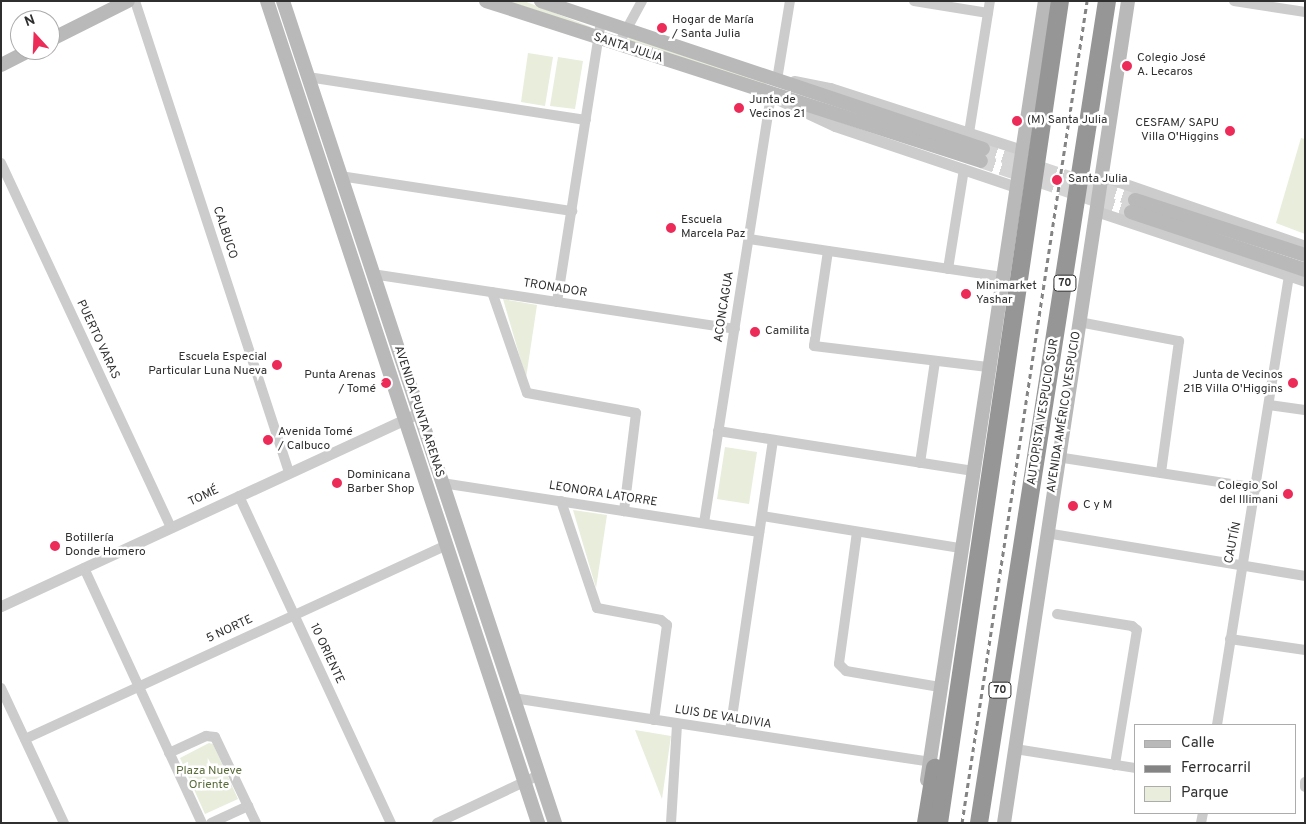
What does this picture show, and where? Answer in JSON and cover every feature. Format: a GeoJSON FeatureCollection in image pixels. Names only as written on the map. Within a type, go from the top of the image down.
{"type":"FeatureCollection","features":[{"type":"Feature","properties":{"kind":"highway"},"geometry":{"type":"LineString","coordinates":[[939,823],[1060,1]]}},
{"type":"Feature","properties":{"kind":"highway","name":"AUTOPISTA VESPUCIO SUR"},"geometry":{"type":"LineString","coordinates":[[979,823],[1107,1]]}},
{"type":"Feature","properties":{"kind":"highway"},"geometry":{"type":"LineString","coordinates":[[926,823],[958,640],[974,587]]}},
{"type":"Feature","properties":{"kind":"main road"},"geometry":{"type":"LineString","coordinates":[[60,35],[128,1]]}},
{"type":"Feature","properties":{"kind":"main road","name":"AVENIDA PUNTA ARENAS"},"geometry":{"type":"LineString","coordinates":[[267,1],[538,823]]}},
{"type":"Feature","properties":{"kind":"main road","name":"AVENIDA PUNTA ARENAS"},"geometry":{"type":"LineString","coordinates":[[283,1],[554,823]]}},
{"type":"Feature","properties":{"kind":"main road","name":"SANTA JULIA"},"geometry":{"type":"LineString","coordinates":[[486,1],[771,96],[982,155],[778,80],[541,1]]}},
{"type":"Feature","properties":{"kind":"main road"},"geometry":{"type":"LineString","coordinates":[[921,823],[960,548],[1045,1]]}},
{"type":"Feature","properties":{"kind":"main road","name":"AVENIDA AMÉRICO VESPUCIO"},"geometry":{"type":"LineString","coordinates":[[1004,823],[1057,458],[1128,1]]}},
{"type":"Feature","properties":{"kind":"main road"},"geometry":{"type":"LineString","coordinates":[[1305,255],[1133,205],[1305,270]]}},
{"type":"Feature","properties":{"kind":"street","name":"CALBUCO"},"geometry":{"type":"LineString","coordinates":[[135,1],[289,473]]}},
{"type":"Feature","properties":{"kind":"street"},"geometry":{"type":"LineString","coordinates":[[618,45],[642,1]]}},
{"type":"Feature","properties":{"kind":"street"},"geometry":{"type":"LineString","coordinates":[[778,80],[790,1]]}},
{"type":"Feature","properties":{"kind":"street"},"geometry":{"type":"LineString","coordinates":[[914,1],[988,13]]}},
{"type":"Feature","properties":{"kind":"street"},"geometry":{"type":"LineString","coordinates":[[969,133],[990,1]]}},
{"type":"Feature","properties":{"kind":"street"},"geometry":{"type":"LineString","coordinates":[[1234,1],[1305,12]]}},
{"type":"Feature","properties":{"kind":"street"},"geometry":{"type":"LineString","coordinates":[[557,302],[601,21]]}},
{"type":"Feature","properties":{"kind":"street"},"geometry":{"type":"LineString","coordinates":[[308,77],[586,120]]}},
{"type":"Feature","properties":{"kind":"street","name":"SANTA JULIA"},"geometry":{"type":"LineString","coordinates":[[778,80],[830,88],[1022,150]]}},
{"type":"Feature","properties":{"kind":"street","name":"SANTA JULIA"},"geometry":{"type":"LineString","coordinates":[[771,96],[817,119],[1016,187]]}},
{"type":"Feature","properties":{"kind":"street","name":"ACONCAGUA"},"geometry":{"type":"LineString","coordinates":[[704,523],[771,96]]}},
{"type":"Feature","properties":{"kind":"street","name":"PUERTO VARAS"},"geometry":{"type":"LineString","coordinates":[[1,163],[171,528]]}},
{"type":"Feature","properties":{"kind":"street"},"geometry":{"type":"LineString","coordinates":[[948,269],[964,169]]}},
{"type":"Feature","properties":{"kind":"street"},"geometry":{"type":"LineString","coordinates":[[340,176],[572,211]]}},
{"type":"Feature","properties":{"kind":"street"},"geometry":{"type":"LineString","coordinates":[[1102,176],[1305,246]]}},
{"type":"Feature","properties":{"kind":"street"},"geometry":{"type":"LineString","coordinates":[[1096,211],[1305,280]]}},
{"type":"Feature","properties":{"kind":"street"},"geometry":{"type":"LineString","coordinates":[[749,239],[1002,277]]}},
{"type":"Feature","properties":{"kind":"street"},"geometry":{"type":"LineString","coordinates":[[828,251],[814,346],[988,367]]}},
{"type":"Feature","properties":{"kind":"street","name":"TRONADOR"},"geometry":{"type":"LineString","coordinates":[[372,274],[734,329]]}},
{"type":"Feature","properties":{"kind":"street","name":"CAUTÍN"},"geometry":{"type":"LineString","coordinates":[[1217,724],[1230,639],[1245,564],[1289,276]]}},
{"type":"Feature","properties":{"kind":"street"},"geometry":{"type":"LineString","coordinates":[[492,292],[524,388],[532,396],[636,413],[624,511]]}},
{"type":"Feature","properties":{"kind":"street"},"geometry":{"type":"LineString","coordinates":[[1078,322],[1179,341],[1161,473]]}},
{"type":"Feature","properties":{"kind":"street"},"geometry":{"type":"LineString","coordinates":[[920,462],[935,361]]}},
{"type":"Feature","properties":{"kind":"street"},"geometry":{"type":"LineString","coordinates":[[1269,405],[1305,410]]}},
{"type":"Feature","properties":{"kind":"street","name":"TOMÉ"},"geometry":{"type":"LineString","coordinates":[[1,606],[419,413]]}},
{"type":"Feature","properties":{"kind":"street"},"geometry":{"type":"LineString","coordinates":[[718,431],[972,471]]}},
{"type":"Feature","properties":{"kind":"street"},"geometry":{"type":"LineString","coordinates":[[730,731],[773,440]]}},
{"type":"Feature","properties":{"kind":"street"},"geometry":{"type":"LineString","coordinates":[[1057,458],[1257,488]]}},
{"type":"Feature","properties":{"kind":"street","name":"LEONORA LATORRE"},"geometry":{"type":"LineString","coordinates":[[442,483],[760,532]]}},
{"type":"Feature","properties":{"kind":"street","name":"10 ORIENTE"},"geometry":{"type":"LineString","coordinates":[[239,496],[391,823]]}},
{"type":"Feature","properties":{"kind":"street"},"geometry":{"type":"LineString","coordinates":[[561,501],[595,606],[602,611],[661,620],[667,625],[668,631],[654,720]]}},
{"type":"Feature","properties":{"kind":"street"},"geometry":{"type":"LineString","coordinates":[[762,516],[960,548]]}},
{"type":"Feature","properties":{"kind":"street"},"geometry":{"type":"LineString","coordinates":[[858,532],[838,662],[846,671],[940,687]]}},
{"type":"Feature","properties":{"kind":"street"},"geometry":{"type":"LineString","coordinates":[[1046,533],[1245,564],[1305,576]]}},
{"type":"Feature","properties":{"kind":"street","name":"5 NORTE"},"geometry":{"type":"LineString","coordinates":[[25,738],[446,544]]}},
{"type":"Feature","properties":{"kind":"street"},"geometry":{"type":"LineString","coordinates":[[84,568],[202,823]]}},
{"type":"Feature","properties":{"kind":"street"},"geometry":{"type":"LineString","coordinates":[[1057,614],[1136,628],[1115,765]]}},
{"type":"Feature","properties":{"kind":"street"},"geometry":{"type":"LineString","coordinates":[[1230,639],[1305,650]]}},
{"type":"Feature","properties":{"kind":"street"},"geometry":{"type":"LineString","coordinates":[[1,688],[64,823]]}},
{"type":"Feature","properties":{"kind":"street","name":"LUIS DE VALDIVIA"},"geometry":{"type":"LineString","coordinates":[[513,698],[929,762]]}},
{"type":"Feature","properties":{"kind":"street"},"geometry":{"type":"LineString","coordinates":[[671,823],[677,724]]}},
{"type":"Feature","properties":{"kind":"street"},"geometry":{"type":"LineString","coordinates":[[168,753],[206,736],[215,736],[256,823]]}},
{"type":"Feature","properties":{"kind":"street"},"geometry":{"type":"LineString","coordinates":[[1015,749],[1134,768]]}},
{"type":"Feature","properties":{"kind":"street"},"geometry":{"type":"LineString","coordinates":[[437,823],[539,775]]}},
{"type":"Feature","properties":{"kind":"street"},"geometry":{"type":"LineString","coordinates":[[1305,782],[1305,787]]}},
{"type":"Feature","properties":{"kind":"street"},"geometry":{"type":"LineString","coordinates":[[210,823],[248,806]]}},
{"type":"Feature","properties":{"kind":"green space"},"geometry":{"type":"Polygon","coordinates":[[[507,1],[524,1],[591,27],[590,28],[507,1]]]}},
{"type":"Feature","properties":{"kind":"green space"},"geometry":{"type":"Polygon","coordinates":[[[629,37],[766,83],[766,85],[628,41],[629,37]]]}},
{"type":"Feature","properties":{"kind":"green space"},"geometry":{"type":"Polygon","coordinates":[[[528,53],[553,57],[545,106],[521,102],[528,53]]]}},
{"type":"Feature","properties":{"kind":"green space"},"geometry":{"type":"Polygon","coordinates":[[[558,57],[583,61],[575,109],[550,106],[558,57]]]}},
{"type":"Feature","properties":{"kind":"green space"},"geometry":{"type":"Polygon","coordinates":[[[1301,138],[1305,139],[1305,234],[1276,223],[1301,138]]]}},
{"type":"Feature","properties":{"kind":"green space"},"geometry":{"type":"Polygon","coordinates":[[[503,299],[537,305],[526,378],[503,299]]]}},
{"type":"Feature","properties":{"kind":"green space"},"geometry":{"type":"Polygon","coordinates":[[[725,447],[757,452],[749,504],[717,499],[725,447]]]}},
{"type":"Feature","properties":{"kind":"green space"},"geometry":{"type":"Polygon","coordinates":[[[573,510],[607,515],[596,588],[573,510]]]}},
{"type":"Feature","properties":{"kind":"green space"},"geometry":{"type":"Polygon","coordinates":[[[635,730],[671,736],[662,799],[635,730]]]}},
{"type":"Feature","properties":{"kind":"green space","name":"Plaza Nueve Oriente"},"geometry":{"type":"Polygon","coordinates":[[[209,743],[213,744],[238,799],[205,814],[180,758],[209,743]]]}},
{"type":"Feature","properties":{"kind":"tunnel"},"geometry":{"type":"LineString","coordinates":[[983,149],[1135,200]]}},
{"type":"Feature","properties":{"kind":"tunnel"},"geometry":{"type":"LineString","coordinates":[[981,161],[1131,212]]}},
{"type":"Feature","properties":{"kind":"railway"},"geometry":{"type":"LineString","coordinates":[[962,823],[1087,1]]}},
{"type":"Feature","properties":{"kind":"place","name":"Hogar de María / Santa Julia"},"geometry":{"type":"Point","coordinates":[662,28]}},
{"type":"Feature","properties":{"kind":"place","name":"Colegio José A. Lecaros"},"geometry":{"type":"Point","coordinates":[1127,66]}},
{"type":"Feature","properties":{"kind":"place","name":"Junta de Vecinos 21"},"geometry":{"type":"Point","coordinates":[739,108]}},
{"type":"Feature","properties":{"kind":"place","name":"(M) Santa Julia"},"geometry":{"type":"Point","coordinates":[1017,121]}},
{"type":"Feature","properties":{"kind":"place","name":"CESFAM/ SAPU Villa O'Higgins"},"geometry":{"type":"Point","coordinates":[1230,131]}},
{"type":"Feature","properties":{"kind":"place","name":"Santa Julia"},"geometry":{"type":"Point","coordinates":[1057,180]}},
{"type":"Feature","properties":{"kind":"place","name":"Escuela Marcela Paz"},"geometry":{"type":"Point","coordinates":[671,228]}},
{"type":"Feature","properties":{"kind":"place","name":"Minimarket Yashar"},"geometry":{"type":"Point","coordinates":[966,294]}},
{"type":"Feature","properties":{"kind":"place","name":"Camilita"},"geometry":{"type":"Point","coordinates":[755,332]}},
{"type":"Feature","properties":{"kind":"place","name":"Escuela Especial Particular Luna Nueva"},"geometry":{"type":"Point","coordinates":[277,365]}},
{"type":"Feature","properties":{"kind":"place","name":"Punta Arenas / Tomé"},"geometry":{"type":"Point","coordinates":[386,383]}},
{"type":"Feature","properties":{"kind":"place","name":"Junta de Vecinos 21B Villa O'Higgins"},"geometry":{"type":"Point","coordinates":[1293,383]}},
{"type":"Feature","properties":{"kind":"place","name":"Avenida Tomé / Calbuco"},"geometry":{"type":"Point","coordinates":[268,440]}},
{"type":"Feature","properties":{"kind":"place","name":"Dominicana Barber Shop"},"geometry":{"type":"Point","coordinates":[337,483]}},
{"type":"Feature","properties":{"kind":"place","name":"Colegio Sol del Illimani"},"geometry":{"type":"Point","coordinates":[1288,494]}},
{"type":"Feature","properties":{"kind":"place","name":"C y M"},"geometry":{"type":"Point","coordinates":[1073,506]}},
{"type":"Feature","properties":{"kind":"place","name":"Botillería Donde Homero"},"geometry":{"type":"Point","coordinates":[55,546]}}]}
